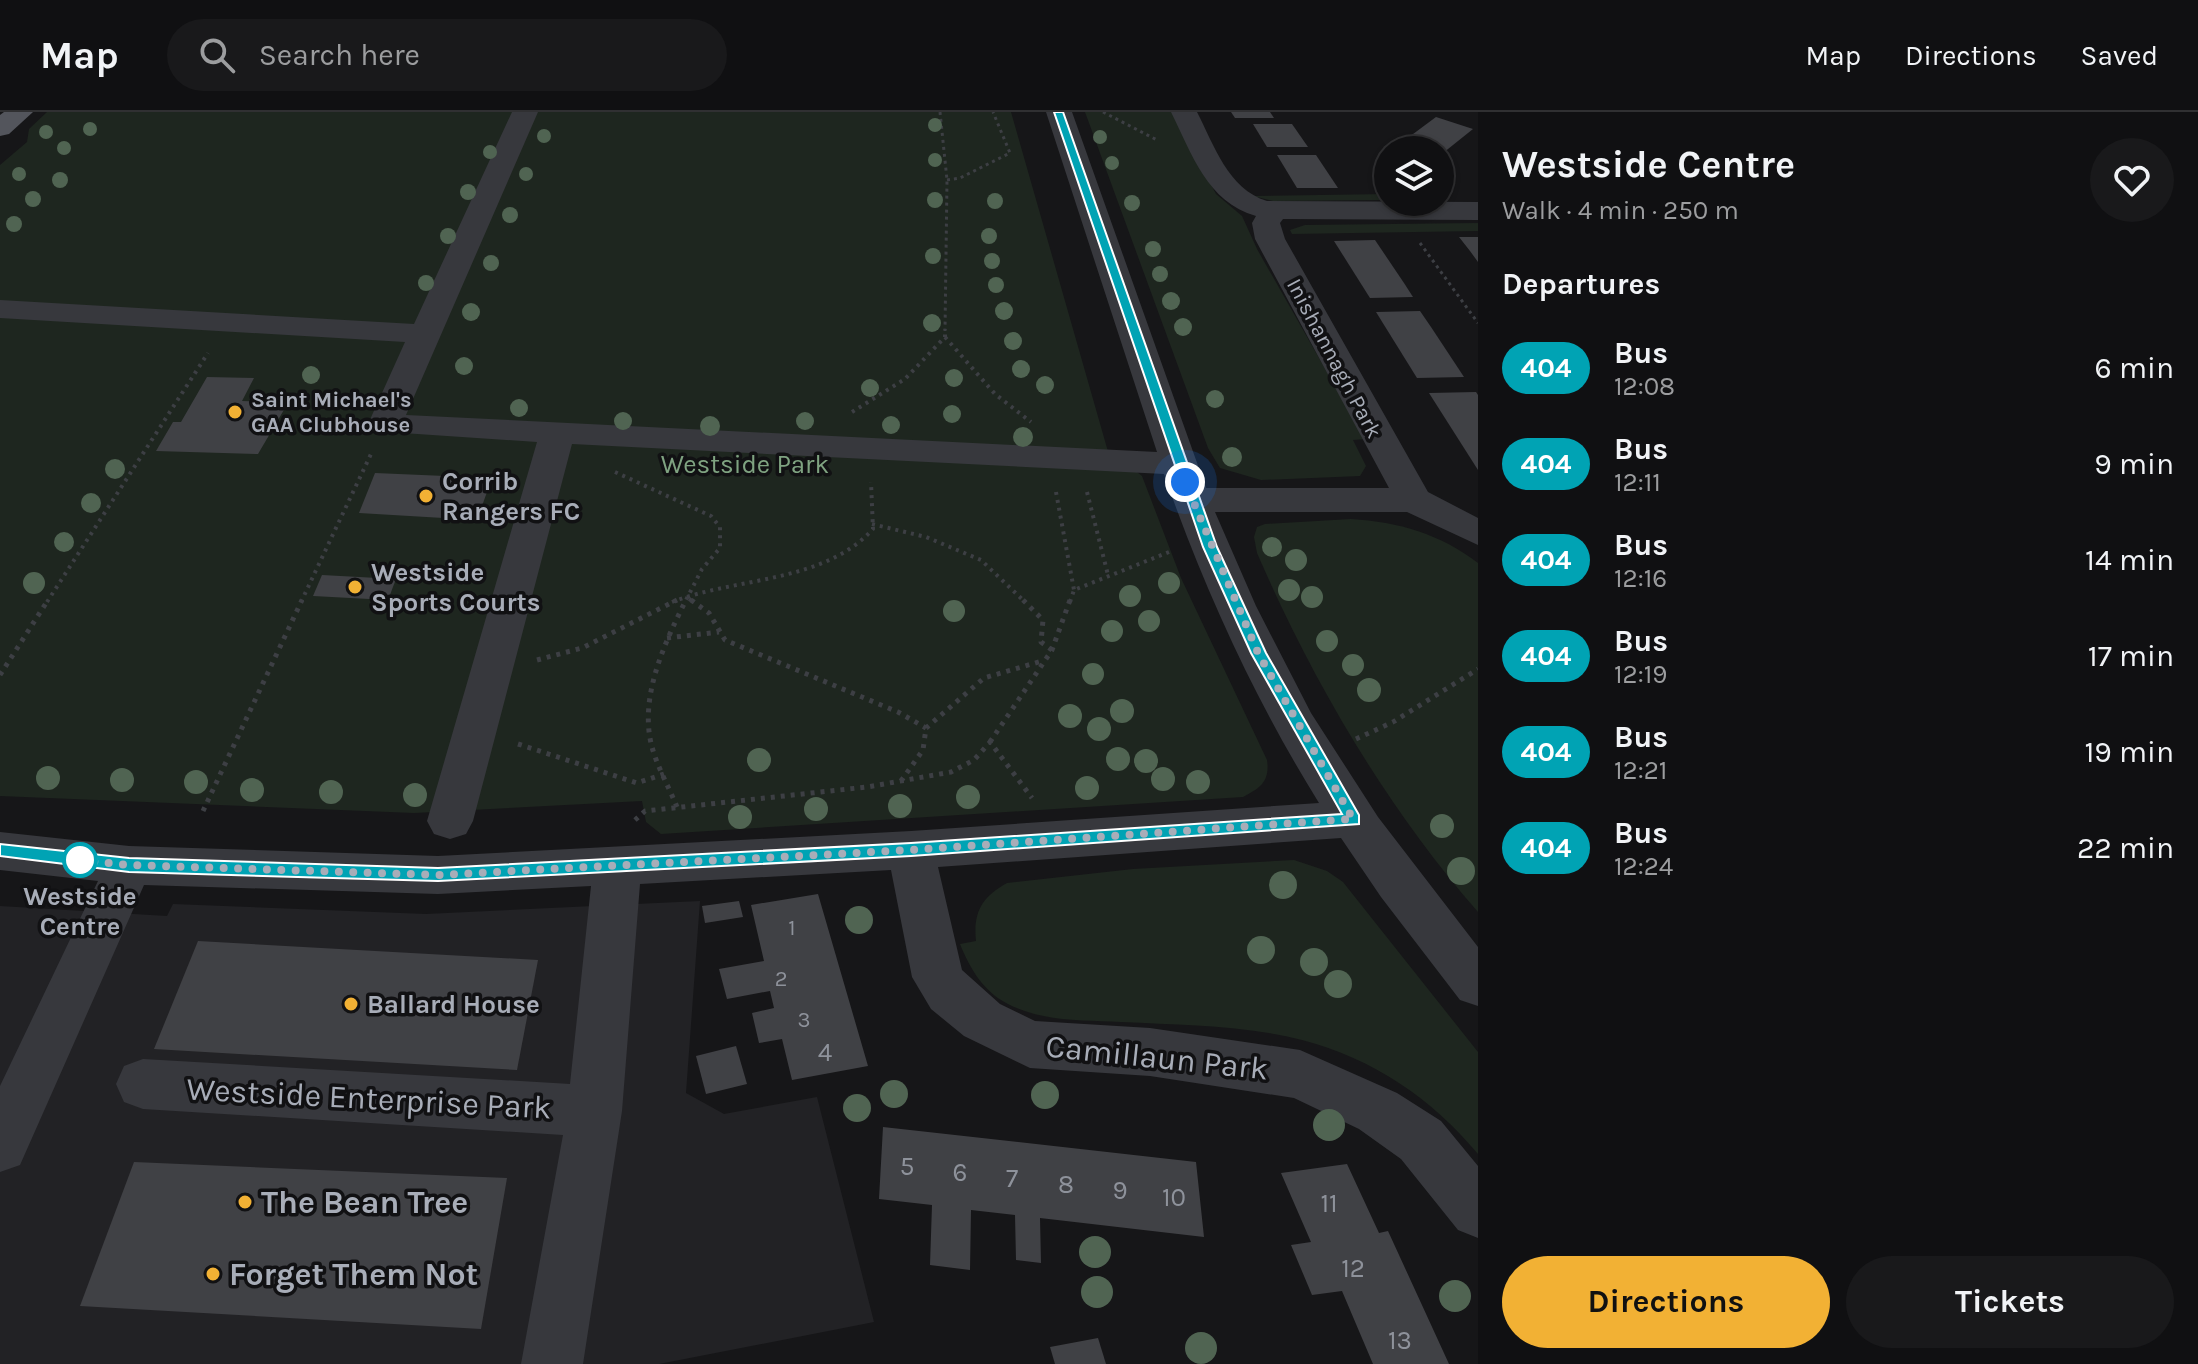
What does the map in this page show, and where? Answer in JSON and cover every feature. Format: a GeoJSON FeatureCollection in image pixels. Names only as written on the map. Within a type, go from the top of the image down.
{"type":"FeatureCollection","features":[{"type":"Feature","properties":{"kind":"main road"},"geometry":{"type":"LineString","coordinates":[[0,128],[20,112]]}},
{"type":"Feature","properties":{"kind":"street"},"geometry":{"type":"LineString","coordinates":[[525,112],[385,424],[871,451],[1178,464]]}},
{"type":"Feature","properties":{"kind":"street"},"geometry":{"type":"LineString","coordinates":[[1059,112],[1178,464],[1258,653],[1353,819],[1421,914],[1478,984]]}},
{"type":"Feature","properties":{"kind":"street"},"geometry":{"type":"LineString","coordinates":[[1184,112],[1230,194],[1249,206],[1272,214],[1287,210],[1374,210]]}},
{"type":"Feature","properties":{"kind":"street"},"geometry":{"type":"LineString","coordinates":[[1454,211],[1478,211]]}},
{"type":"Feature","properties":{"kind":"street","name":"Inishannagh Park"},"geometry":{"type":"LineString","coordinates":[[1272,214],[1266,223],[1270,239],[1414,500]]}},
{"type":"Feature","properties":{"kind":"street"},"geometry":{"type":"LineString","coordinates":[[0,309],[425,334]]}},
{"type":"Feature","properties":{"kind":"street"},"geometry":{"type":"LineString","coordinates":[[450,821],[557,434]]}},
{"type":"Feature","properties":{"kind":"street"},"geometry":{"type":"LineString","coordinates":[[1192,500],[1414,500],[1478,533]]}},
{"type":"Feature","properties":{"kind":"street"},"geometry":{"type":"LineString","coordinates":[[0,851],[129,865],[418,875],[626,843],[911,850],[1353,819]]}},
{"type":"Feature","properties":{"kind":"street"},"geometry":{"type":"LineString","coordinates":[[552,1364],[595,1111],[626,843]]}},
{"type":"Feature","properties":{"kind":"street","name":"Camillaun Park"},"geometry":{"type":"LineString","coordinates":[[911,850],[938,977],[954,997],[982,1020],[1030,1044],[1150,1052],[1300,1074],[1378,1111],[1421,1140],[1478,1210]]}},
{"type":"Feature","properties":{"kind":"street"},"geometry":{"type":"LineString","coordinates":[[0,1146],[129,865]]}},
{"type":"Feature","properties":{"kind":"street","name":"Westside Enterprise Park"},"geometry":{"type":"LineString","coordinates":[[143,1084],[595,1111]]}},
{"type":"Feature","properties":{"kind":"path"},"geometry":{"type":"LineString","coordinates":[[940,112],[947,180],[945,337],[995,394],[1033,423]]}},
{"type":"Feature","properties":{"kind":"path"},"geometry":{"type":"LineString","coordinates":[[947,180],[960,178],[1010,153],[993,112]]}},
{"type":"Feature","properties":{"kind":"path"},"geometry":{"type":"LineString","coordinates":[[1400,216],[1478,323]]}},
{"type":"Feature","properties":{"kind":"path"},"geometry":{"type":"LineString","coordinates":[[0,675],[227,323]]}},
{"type":"Feature","properties":{"kind":"path"},"geometry":{"type":"LineString","coordinates":[[787,445],[905,379],[945,337]]}},
{"type":"Feature","properties":{"kind":"path"},"geometry":{"type":"LineString","coordinates":[[203,811],[385,424]]}},
{"type":"Feature","properties":{"kind":"path"},"geometry":{"type":"LineString","coordinates":[[601,437],[601,452],[613,471],[711,516],[720,527],[720,548],[702,569],[667,638],[653,685],[649,721],[651,744],[677,807]]}},
{"type":"Feature","properties":{"kind":"path"},"geometry":{"type":"LineString","coordinates":[[492,663],[548,659],[569,654],[608,638],[650,613],[721,587],[788,573],[837,555],[867,539],[873,529],[871,451]]}},
{"type":"Feature","properties":{"kind":"path"},"geometry":{"type":"LineString","coordinates":[[626,843],[645,811],[901,781],[951,772],[974,760],[990,742],[1052,650],[1074,590],[1050,459]]}},
{"type":"Feature","properties":{"kind":"path"},"geometry":{"type":"LineString","coordinates":[[871,524],[926,537],[981,560],[1043,620],[1041,642],[1052,650]]}},
{"type":"Feature","properties":{"kind":"path"},"geometry":{"type":"LineString","coordinates":[[1100,546],[1107,553],[1108,575]]}},
{"type":"Feature","properties":{"kind":"path"},"geometry":{"type":"LineString","coordinates":[[1074,590],[1163,552],[1178,551]]}},
{"type":"Feature","properties":{"kind":"path"},"geometry":{"type":"LineString","coordinates":[[688,599],[709,613],[719,632],[734,645],[898,712],[926,728]]}},
{"type":"Feature","properties":{"kind":"path"},"geometry":{"type":"LineString","coordinates":[[667,638],[719,632]]}},
{"type":"Feature","properties":{"kind":"path"},"geometry":{"type":"LineString","coordinates":[[901,781],[923,750],[926,728],[984,678],[1043,660]]}},
{"type":"Feature","properties":{"kind":"path"},"geometry":{"type":"LineString","coordinates":[[1348,743],[1393,722],[1478,669]]}},
{"type":"Feature","properties":{"kind":"path"},"geometry":{"type":"LineString","coordinates":[[473,735],[514,743],[637,783],[664,774]]}},
{"type":"Feature","properties":{"kind":"path"},"geometry":{"type":"LineString","coordinates":[[990,742],[1040,808]]}},
{"type":"Feature","properties":{"kind":"shaded area"},"geometry":{"type":"Polygon","coordinates":[[[700,901],[686,1093],[724,1114],[817,1097],[874,1322],[659,1364],[0,1364],[0,906],[167,916],[173,904],[426,914],[700,901]]]}},
{"type":"Feature","properties":{"kind":"green space","name":"Westside Park"},"geometry":{"type":"Polygon","coordinates":[[[47,112],[1011,112],[1113,469],[1137,472],[1142,476],[1181,578],[1267,760],[1265,779],[1243,797],[661,834],[646,822],[642,801],[414,813],[0,796],[0,165],[27,142],[29,129],[47,112]]]}},
{"type":"Feature","properties":{"kind":"green space"},"geometry":{"type":"Polygon","coordinates":[[[1085,112],[1173,112],[1216,194],[1242,216],[1257,249],[1365,439],[1353,440],[1366,466],[1360,476],[1261,480],[1220,468],[1208,448],[1085,112]]]}},
{"type":"Feature","properties":{"kind":"green space"},"geometry":{"type":"Polygon","coordinates":[[[1374,194],[1374,200],[1273,201],[1253,196],[1374,194]]]}},
{"type":"Feature","properties":{"kind":"green space"},"geometry":{"type":"Polygon","coordinates":[[[1478,223],[1478,231],[1292,234],[1290,230],[1305,225],[1478,223]]]}},
{"type":"Feature","properties":{"kind":"green space"},"geometry":{"type":"Polygon","coordinates":[[[1351,519],[1418,531],[1449,544],[1478,563],[1478,912],[1412,829],[1354,741],[1302,648],[1257,553],[1254,537],[1257,527],[1265,524],[1351,519]]]}},
{"type":"Feature","properties":{"kind":"green space"},"geometry":{"type":"Polygon","coordinates":[[[1294,860],[1327,871],[1343,882],[1478,1052],[1478,1154],[1421,1098],[1353,1058],[1302,1040],[1258,1031],[1078,1020],[1021,1010],[999,999],[985,986],[973,971],[960,944],[976,941],[976,922],[981,906],[1007,883],[1133,869],[1294,860]]]}},
{"type":"Feature","properties":{"kind":"building"},"geometry":{"type":"Polygon","coordinates":[[[1231,112],[1270,112],[1274,118],[1235,118],[1231,112]]]}},
{"type":"Feature","properties":{"kind":"building"},"geometry":{"type":"Polygon","coordinates":[[[1436,117],[1473,129],[1454,144],[1454,136],[1410,136],[1436,117]]]}},
{"type":"Feature","properties":{"kind":"building"},"geometry":{"type":"Polygon","coordinates":[[[1253,124],[1292,124],[1308,147],[1267,147],[1253,124]]]}},
{"type":"Feature","properties":{"kind":"building"},"geometry":{"type":"Polygon","coordinates":[[[1277,155],[1316,155],[1338,188],[1297,188],[1277,155]]]}},
{"type":"Feature","properties":{"kind":"building"},"geometry":{"type":"Polygon","coordinates":[[[1459,237],[1478,237],[1478,262],[1470,251],[1459,237]]]}},
{"type":"Feature","properties":{"kind":"building"},"geometry":{"type":"Polygon","coordinates":[[[1375,240],[1413,297],[1370,298],[1334,241],[1375,240]]]}},
{"type":"Feature","properties":{"kind":"building"},"geometry":{"type":"Polygon","coordinates":[[[1420,311],[1464,377],[1417,378],[1376,312],[1420,311]]]}},
{"type":"Feature","properties":{"kind":"building","name":"Saint Michael's GAA Clubhouse"},"geometry":{"type":"Polygon","coordinates":[[[207,377],[254,378],[242,401],[288,403],[258,454],[156,451],[173,422],[181,422],[207,377]]]}},
{"type":"Feature","properties":{"kind":"building"},"geometry":{"type":"Polygon","coordinates":[[[1476,392],[1478,395],[1478,470],[1429,393],[1476,392]]]}},
{"type":"Feature","properties":{"kind":"building","name":"Corrib Rangers FC"},"geometry":{"type":"Polygon","coordinates":[[[375,473],[492,478],[477,520],[359,513],[375,473]]]}},
{"type":"Feature","properties":{"kind":"building","name":"Westside Sports Courts"},"geometry":{"type":"Polygon","coordinates":[[[322,575],[396,579],[388,600],[313,596],[322,575]]]}},
{"type":"Feature","properties":{"kind":"building"},"geometry":{"type":"Polygon","coordinates":[[[818,894],[868,1066],[792,1080],[782,1039],[759,1043],[752,1013],[774,1008],[770,991],[727,999],[719,969],[764,961],[751,905],[818,894]]]}},
{"type":"Feature","properties":{"kind":"building"},"geometry":{"type":"Polygon","coordinates":[[[739,901],[743,917],[705,923],[702,906],[739,901]]]}},
{"type":"Feature","properties":{"kind":"building","name":"Ballard House"},"geometry":{"type":"Polygon","coordinates":[[[198,941],[538,960],[517,1070],[154,1049],[198,941]]]}},
{"type":"Feature","properties":{"kind":"building"},"geometry":{"type":"Polygon","coordinates":[[[736,1046],[747,1084],[706,1094],[696,1056],[736,1046]]]}},
{"type":"Feature","properties":{"kind":"building"},"geometry":{"type":"Polygon","coordinates":[[[883,1127],[1196,1162],[1204,1237],[1040,1218],[1041,1263],[1016,1260],[1015,1215],[971,1210],[970,1270],[930,1265],[932,1205],[879,1199],[883,1127]]]}},
{"type":"Feature","properties":{"kind":"building"},"geometry":{"type":"Polygon","coordinates":[[[134,1162],[507,1178],[481,1329],[80,1306],[134,1162]]]}},
{"type":"Feature","properties":{"kind":"building"},"geometry":{"type":"Polygon","coordinates":[[[1347,1164],[1379,1233],[1388,1231],[1449,1364],[1373,1364],[1342,1291],[1312,1295],[1291,1245],[1311,1242],[1281,1173],[1347,1164]]]}},
{"type":"Feature","properties":{"kind":"building"},"geometry":{"type":"Polygon","coordinates":[[[1098,1338],[1106,1364],[1055,1364],[1050,1347],[1098,1338]]]}},
{"type":"Feature","properties":{"kind":"bus line","name":"404"},"geometry":{"type":"LineString","coordinates":[[0,851],[129,865],[438,875],[911,850],[1353,819],[1329,782],[1258,653],[1210,547],[1178,464],[1059,112]]}},
{"type":"Feature","properties":{"kind":"place","name":"Saint Michael's GAA Clubhouse"},"geometry":{"type":"Point","coordinates":[235,412]}},
{"type":"Feature","properties":{"kind":"place","name":"Corrib Rangers FC"},"geometry":{"type":"Point","coordinates":[426,496]}},
{"type":"Feature","properties":{"kind":"place","name":"Westside Sports Courts"},"geometry":{"type":"Point","coordinates":[355,587]}},
{"type":"Feature","properties":{"kind":"place","name":"Westside Centre"},"geometry":{"type":"Point","coordinates":[80,860]}},
{"type":"Feature","properties":{"kind":"place","name":"Ballard House"},"geometry":{"type":"Point","coordinates":[351,1004]}},
{"type":"Feature","properties":{"kind":"place","name":"The Bean Tree"},"geometry":{"type":"Point","coordinates":[245,1202]}},
{"type":"Feature","properties":{"kind":"place","name":"Forget Them Not"},"geometry":{"type":"Point","coordinates":[213,1274]}},
{"type":"Feature","properties":{"kind":"route"},"geometry":{"type":"LineString","coordinates":[[80,860],[129,865],[438,875],[911,850],[1353,819],[1329,782],[1258,653],[1210,547],[1185,482]]}}]}
